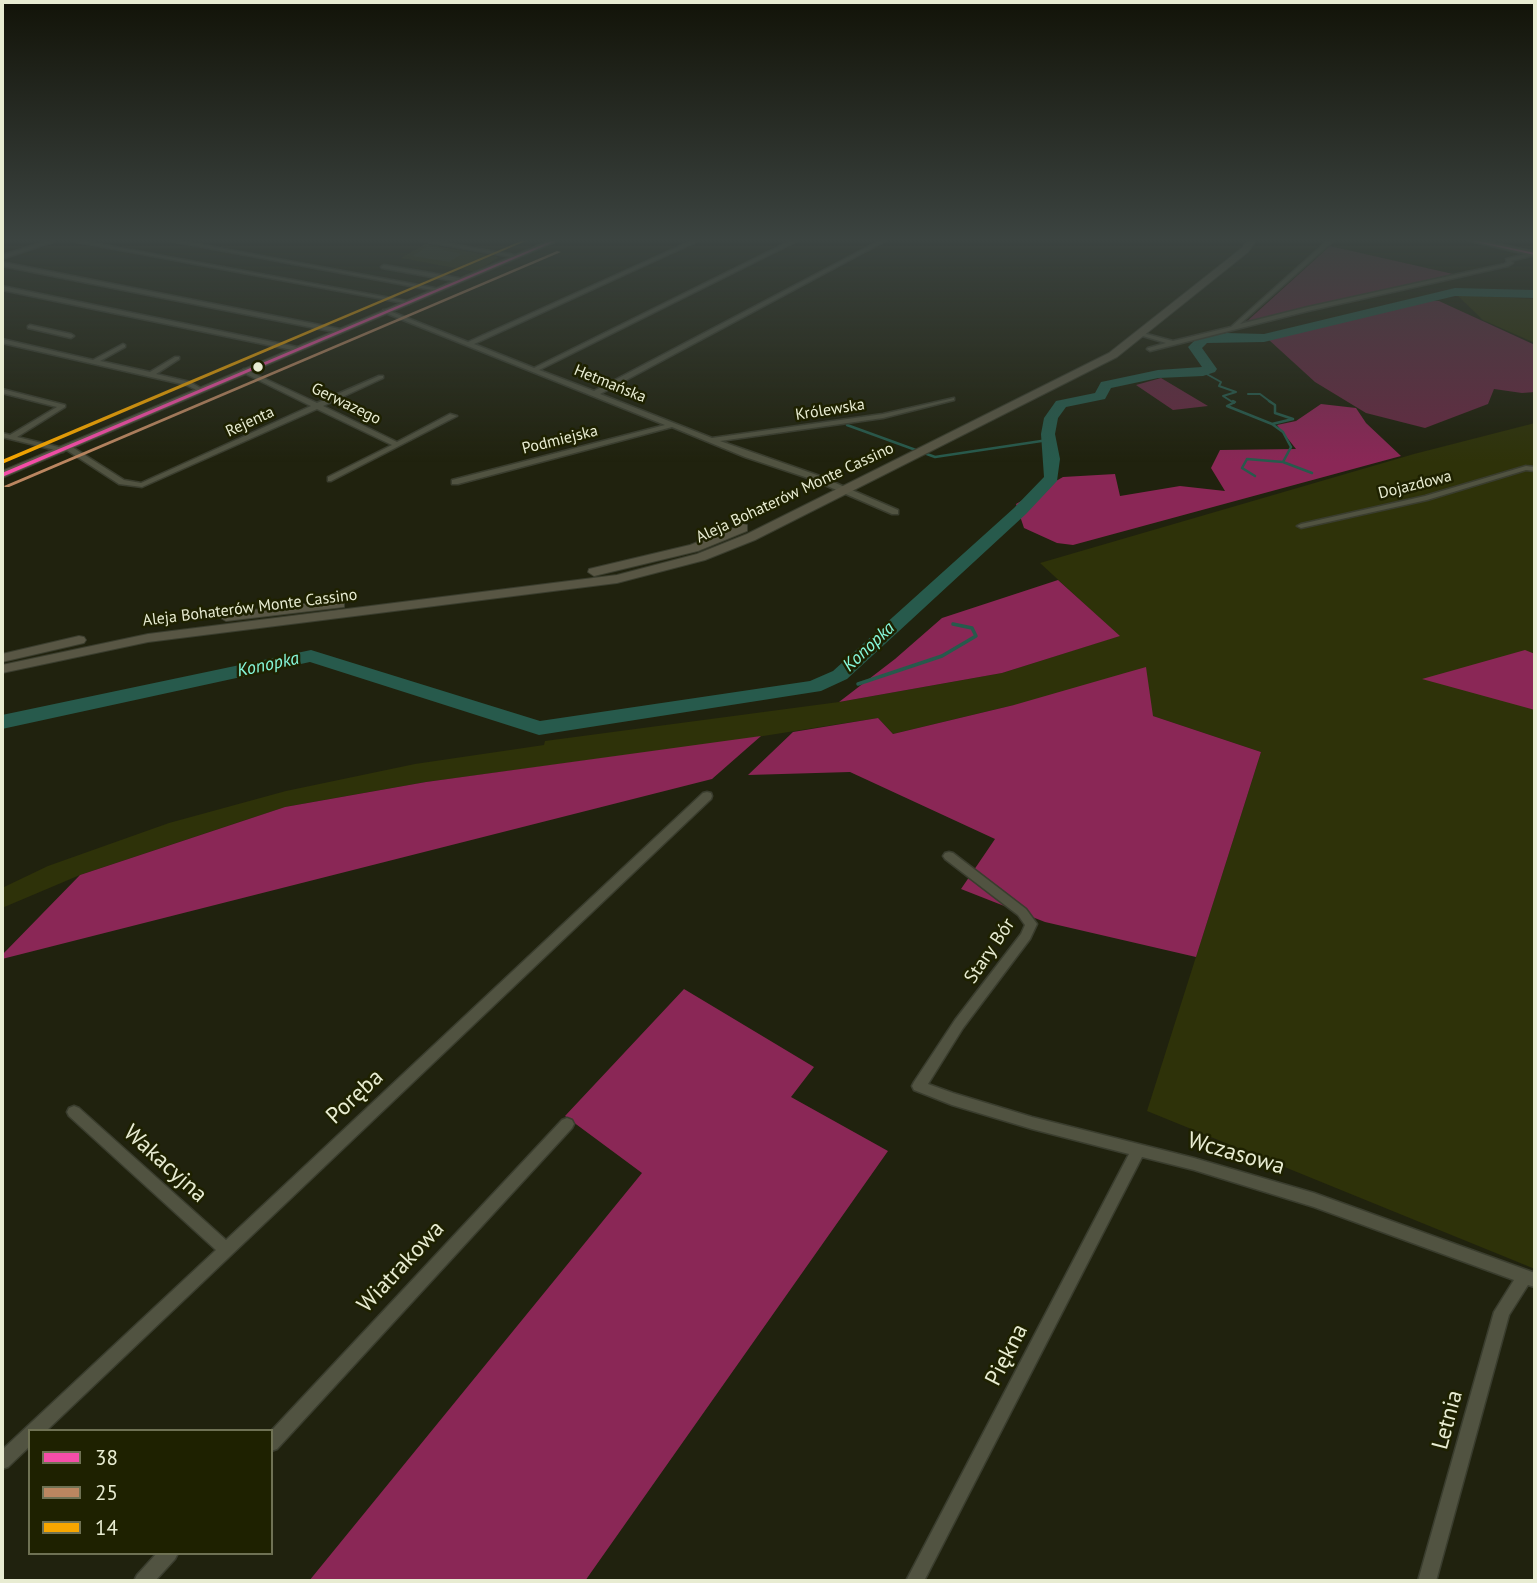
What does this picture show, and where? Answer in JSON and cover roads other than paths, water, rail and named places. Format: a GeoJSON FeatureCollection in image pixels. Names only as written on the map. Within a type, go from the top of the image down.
{"type":"FeatureCollection","features":[{"type":"Feature","properties":{"kind":"main road"},"geometry":{"type":"LineString","coordinates":[[2,475],[379,315]]}},
{"type":"Feature","properties":{"kind":"main road","name":"Aleja Bohaterów Monte Cassino"},"geometry":{"type":"LineString","coordinates":[[2,669],[148,638],[617,579],[723,549],[1066,370],[1100,351],[1146,315]]}},
{"type":"Feature","properties":{"kind":"main road","name":"Aleja Bohaterów Monte Cassino"},"geometry":{"type":"LineString","coordinates":[[914,450],[1077,375],[1113,355],[1163,315]]}},
{"type":"Feature","properties":{"kind":"main road","name":"Aleja Bohaterów Monte Cassino"},"geometry":{"type":"LineString","coordinates":[[2,658],[150,628],[612,569],[694,548],[836,489]]}},
{"type":"Feature","properties":{"kind":"street"},"geometry":{"type":"LineString","coordinates":[[132,315],[297,349]]}},
{"type":"Feature","properties":{"kind":"street"},"geometry":{"type":"LineString","coordinates":[[259,315],[340,331]]}},
{"type":"Feature","properties":{"kind":"street","name":"Hetmańska"},"geometry":{"type":"LineString","coordinates":[[393,315],[895,512],[836,489]]}},
{"type":"Feature","properties":{"kind":"street"},"geometry":{"type":"LineString","coordinates":[[469,344],[533,315]]}},
{"type":"Feature","properties":{"kind":"street"},"geometry":{"type":"LineString","coordinates":[[536,369],[645,315]]}},
{"type":"Feature","properties":{"kind":"street"},"geometry":{"type":"LineString","coordinates":[[596,393],[743,315]]}},
{"type":"Feature","properties":{"kind":"street"},"geometry":{"type":"LineString","coordinates":[[1232,328],[1247,315]]}},
{"type":"Feature","properties":{"kind":"street"},"geometry":{"type":"LineString","coordinates":[[1150,349],[1289,315]]}},
{"type":"Feature","properties":{"kind":"street"},"geometry":{"type":"LineString","coordinates":[[30,327],[71,335]]}},
{"type":"Feature","properties":{"kind":"street"},"geometry":{"type":"LineString","coordinates":[[41,336],[51,331]]}},
{"type":"Feature","properties":{"kind":"street"},"geometry":{"type":"LineString","coordinates":[[1139,334],[1172,342]]}},
{"type":"Feature","properties":{"kind":"street"},"geometry":{"type":"LineString","coordinates":[[2,341],[188,383],[201,390]]}},
{"type":"Feature","properties":{"kind":"street"},"geometry":{"type":"LineString","coordinates":[[22,346],[31,341]]}},
{"type":"Feature","properties":{"kind":"street"},"geometry":{"type":"LineString","coordinates":[[94,362],[123,346]]}},
{"type":"Feature","properties":{"kind":"street"},"geometry":{"type":"LineString","coordinates":[[150,375],[177,358]]}},
{"type":"Feature","properties":{"kind":"street","name":"Gerwazego"},"geometry":{"type":"LineString","coordinates":[[244,372],[398,445]]}},
{"type":"Feature","properties":{"kind":"street","name":"Rejenta"},"geometry":{"type":"LineString","coordinates":[[63,449],[129,485],[149,483],[381,377]]}},
{"type":"Feature","properties":{"kind":"street"},"geometry":{"type":"LineString","coordinates":[[2,391],[63,406],[6,437]]}},
{"type":"Feature","properties":{"kind":"street","name":"Królewska"},"geometry":{"type":"LineString","coordinates":[[711,440],[883,416],[952,399]]}},
{"type":"Feature","properties":{"kind":"street"},"geometry":{"type":"LineString","coordinates":[[331,479],[453,416]]}},
{"type":"Feature","properties":{"kind":"street","name":"Podmiejska"},"geometry":{"type":"LineString","coordinates":[[455,482],[673,425]]}},
{"type":"Feature","properties":{"kind":"street"},"geometry":{"type":"LineString","coordinates":[[6,437],[63,449]]}},
{"type":"Feature","properties":{"kind":"street","name":"Dojazdowa"},"geometry":{"type":"LineString","coordinates":[[1301,526],[1427,498],[1526,468],[1535,469]]}},
{"type":"Feature","properties":{"kind":"street","name":"Poręba"},"geometry":{"type":"LineString","coordinates":[[36,1429],[707,796]]}},
{"type":"Feature","properties":{"kind":"street","name":"Stary Bór"},"geometry":{"type":"LineString","coordinates":[[919,1086],[959,1024],[1026,936],[1031,924],[1022,912],[949,856]]}},
{"type":"Feature","properties":{"kind":"street","name":"Wczasowa"},"geometry":{"type":"LineString","coordinates":[[919,1086],[952,1100],[1314,1200],[1530,1278]]}},
{"type":"Feature","properties":{"kind":"street","name":"Wakacyjna"},"geometry":{"type":"LineString","coordinates":[[74,1112],[227,1250]]}},
{"type":"Feature","properties":{"kind":"street","name":"Wiatrakowa"},"geometry":{"type":"LineString","coordinates":[[273,1441],[567,1124]]}},
{"type":"Feature","properties":{"kind":"street","name":"Piękna"},"geometry":{"type":"LineString","coordinates":[[915,1581],[1138,1150]]}},
{"type":"Feature","properties":{"kind":"street","name":"Letnia"},"geometry":{"type":"LineString","coordinates":[[1427,1581],[1502,1312],[1530,1278]]}},
{"type":"Feature","properties":{"kind":"street"},"geometry":{"type":"LineString","coordinates":[[2,1461],[28,1437]]}},
{"type":"Feature","properties":{"kind":"street"},"geometry":{"type":"LineString","coordinates":[[143,1581],[167,1555]]}},
{"type":"Feature","properties":{"kind":"waterway","name":"Konopka"},"geometry":{"type":"LineString","coordinates":[[2,722],[311,656],[539,728],[814,687],[840,675],[1020,511],[1052,478],[1048,434],[1051,418],[1061,404],[1100,396],[1106,385],[1158,374],[1203,372],[1210,369],[1195,347],[1203,340],[1226,337],[1264,338],[1360,315]]}},
{"type":"Feature","properties":{"kind":"waterway"},"geometry":{"type":"LineString","coordinates":[[1203,372],[1221,382],[1219,386],[1236,392],[1223,396],[1234,403]]}},
{"type":"Feature","properties":{"kind":"waterway"},"geometry":{"type":"LineString","coordinates":[[1248,394],[1260,394],[1272,403]]}},
{"type":"Feature","properties":{"kind":"waterway"},"geometry":{"type":"LineString","coordinates":[[1234,403],[1227,406],[1272,424]]}},
{"type":"Feature","properties":{"kind":"waterway"},"geometry":{"type":"LineString","coordinates":[[1272,403],[1275,405],[1275,413],[1293,419],[1272,424]]}},
{"type":"Feature","properties":{"kind":"waterway"},"geometry":{"type":"LineString","coordinates":[[1272,424],[1283,432],[1291,447],[1283,462]]}},
{"type":"Feature","properties":{"kind":"waterway"},"geometry":{"type":"LineString","coordinates":[[847,425],[935,457],[1048,440]]}},
{"type":"Feature","properties":{"kind":"waterway"},"geometry":{"type":"LineString","coordinates":[[1255,476],[1242,468],[1247,459],[1283,462]]}},
{"type":"Feature","properties":{"kind":"waterway"},"geometry":{"type":"LineString","coordinates":[[1283,462],[1312,473]]}},
{"type":"Feature","properties":{"kind":"waterway"},"geometry":{"type":"LineString","coordinates":[[858,684],[942,656],[976,636],[972,628],[953,624]]}}]}
